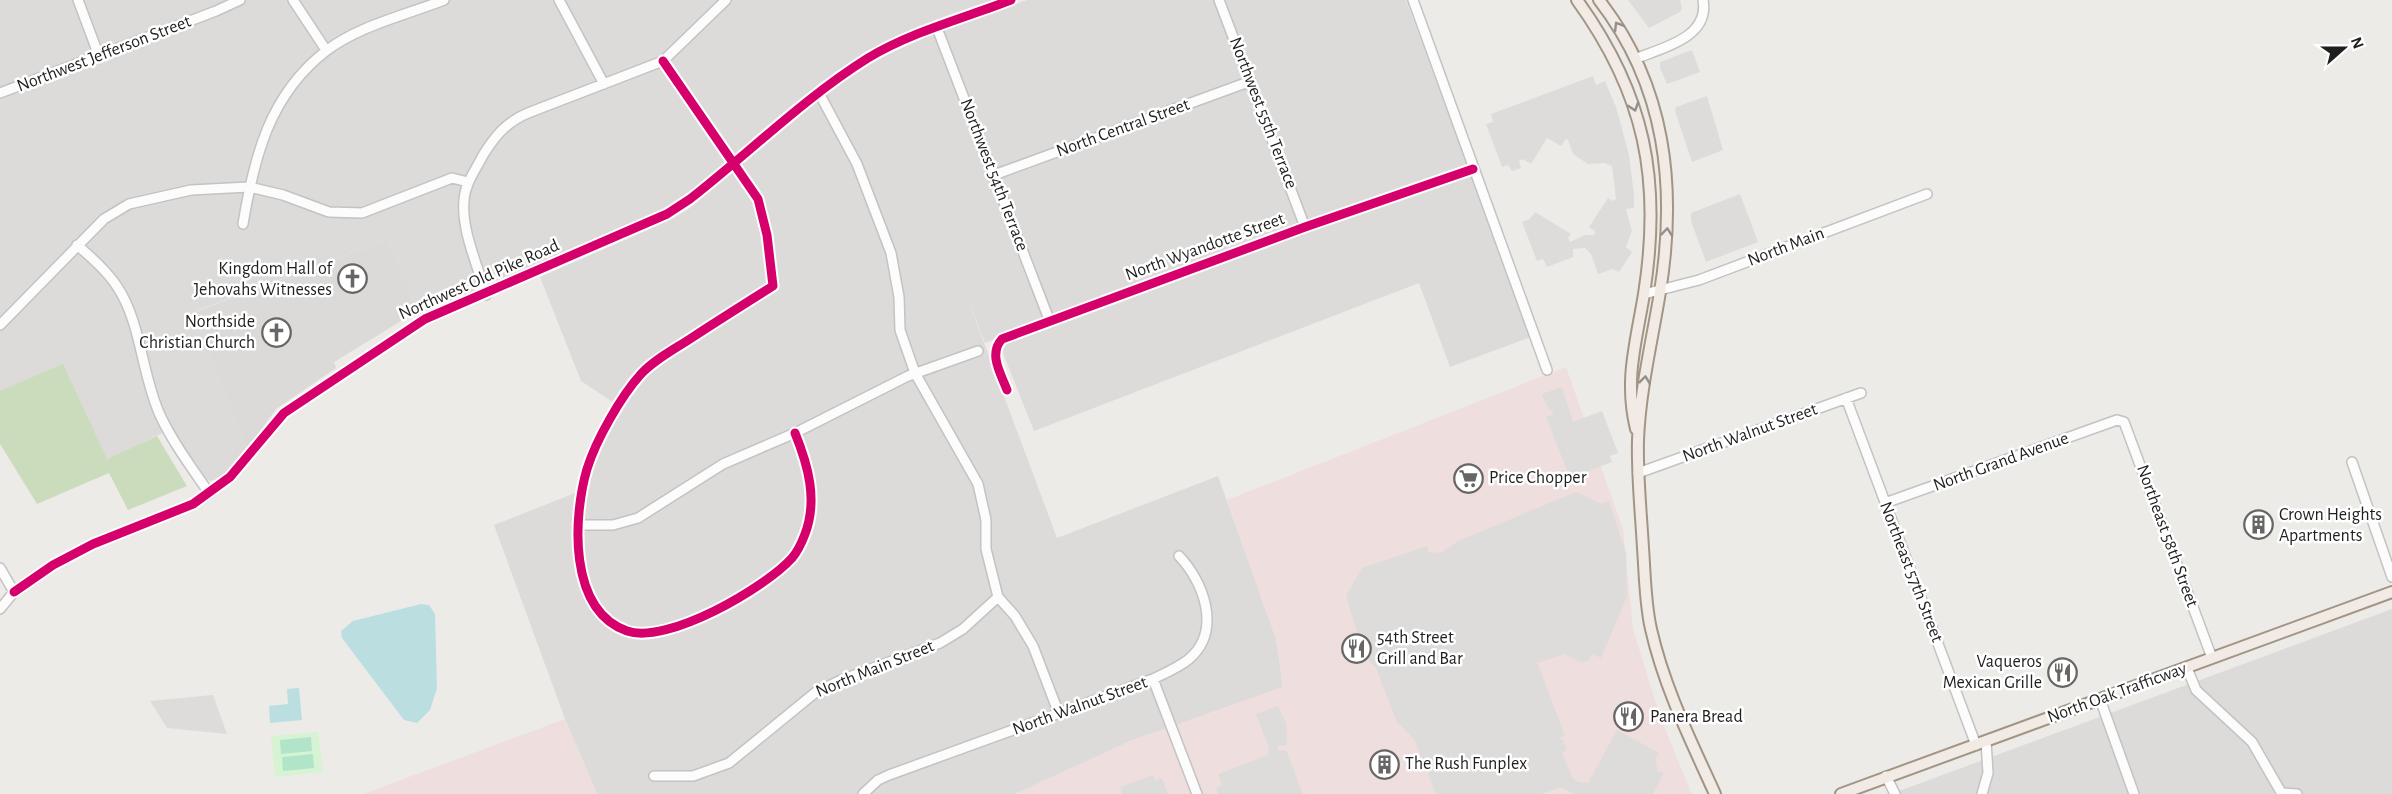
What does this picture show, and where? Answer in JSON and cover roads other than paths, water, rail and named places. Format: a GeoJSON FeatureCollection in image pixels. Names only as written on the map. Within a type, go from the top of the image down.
{"type":"FeatureCollection","features":[{"type":"Feature","properties":{"kind":"main road"},"geometry":{"type":"LineString","coordinates":[[1577,0],[1602,34],[1629,89],[1647,157],[1652,208],[1644,294],[1630,366],[1629,403],[1638,438]]}},
{"type":"Feature","properties":{"kind":"main road"},"geometry":{"type":"LineString","coordinates":[[1599,0],[1637,58],[1662,133],[1669,216],[1661,290],[1646,368],[1638,438],[1638,473],[1650,628],[1683,726],[1714,794]]}},
{"type":"Feature","properties":{"kind":"main road","name":"North Oak Trafficway"},"geometry":{"type":"LineString","coordinates":[[1841,794],[2392,592]]}},
{"type":"Feature","properties":{"kind":"street"},"geometry":{"type":"LineString","coordinates":[[78,0],[99,56]]}},
{"type":"Feature","properties":{"kind":"street","name":"Northwest Jefferson Street"},"geometry":{"type":"LineString","coordinates":[[0,93],[240,0]]}},
{"type":"Feature","properties":{"kind":"street"},"geometry":{"type":"LineString","coordinates":[[293,0],[326,50]]}},
{"type":"Feature","properties":{"kind":"street"},"geometry":{"type":"LineString","coordinates":[[243,224],[249,187],[269,119],[295,82],[326,50],[363,31],[444,0]]}},
{"type":"Feature","properties":{"kind":"street"},"geometry":{"type":"LineString","coordinates":[[559,0],[604,84]]}},
{"type":"Feature","properties":{"kind":"street"},"geometry":{"type":"LineString","coordinates":[[486,295],[466,222],[464,200],[468,182],[489,145],[513,121],[663,61],[726,0]]}},
{"type":"Feature","properties":{"kind":"street","name":"Northwest Old Pike Road"},"geometry":{"type":"LineString","coordinates":[[0,609],[14,592],[54,564],[83,549],[193,504],[209,493],[230,477],[284,412],[400,333],[425,319],[486,295],[667,214],[735,164],[819,93],[868,58],[937,28],[1011,0]]}},
{"type":"Feature","properties":{"kind":"street","name":"Northwest 55th Terrace"},"geometry":{"type":"LineString","coordinates":[[1219,0],[1305,227]]}},
{"type":"Feature","properties":{"kind":"street"},"geometry":{"type":"LineString","coordinates":[[1413,0],[1547,370]]}},
{"type":"Feature","properties":{"kind":"street"},"geometry":{"type":"LineString","coordinates":[[1637,58],[1691,34],[1703,13],[1702,0]]}},
{"type":"Feature","properties":{"kind":"street","name":"Northwest 54th Terrace"},"geometry":{"type":"LineString","coordinates":[[937,28],[1050,322]]}},
{"type":"Feature","properties":{"kind":"street"},"geometry":{"type":"LineString","coordinates":[[663,61],[758,199],[764,217],[773,286],[655,361],[626,391],[587,468],[577,543],[582,574],[597,608],[608,621],[629,632],[647,634],[687,622],[736,598],[762,582],[793,557],[800,546],[809,520],[812,499],[808,464],[795,433]]}},
{"type":"Feature","properties":{"kind":"street","name":"North Central Street"},"geometry":{"type":"LineString","coordinates":[[994,176],[1251,81]]}},
{"type":"Feature","properties":{"kind":"street"},"geometry":{"type":"LineString","coordinates":[[819,93],[857,164],[891,254],[898,297],[900,330],[915,373],[978,484],[986,520],[986,549],[998,597],[1015,616],[1033,646],[1059,714]]}},
{"type":"Feature","properties":{"kind":"street","name":"North Wyandotte Street"},"geometry":{"type":"LineString","coordinates":[[1007,390],[995,358],[998,343],[1002,339],[1305,227],[1473,169]]}},
{"type":"Feature","properties":{"kind":"street"},"geometry":{"type":"LineString","coordinates":[[0,325],[104,219],[129,204],[191,190],[249,187],[283,195],[329,212],[362,213],[452,178],[468,182]]}},
{"type":"Feature","properties":{"kind":"street","name":"North Main"},"geometry":{"type":"LineString","coordinates":[[1644,294],[1699,280],[1927,194]]}},
{"type":"Feature","properties":{"kind":"street"},"geometry":{"type":"LineString","coordinates":[[77,245],[118,288],[129,312],[141,361],[160,415],[179,449],[209,493]]}},
{"type":"Feature","properties":{"kind":"street"},"geometry":{"type":"LineString","coordinates":[[578,525],[613,525],[638,518],[723,464],[795,433],[915,373],[978,351]]}},
{"type":"Feature","properties":{"kind":"street","name":"North Walnut Street"},"geometry":{"type":"LineString","coordinates":[[1638,473],[1861,393]]}},
{"type":"Feature","properties":{"kind":"street","name":"Northeast 57th Street"},"geometry":{"type":"LineString","coordinates":[[1846,398],[1885,503],[1981,743],[1988,773],[1982,794]]}},
{"type":"Feature","properties":{"kind":"street","name":"North Grand Avenue"},"geometry":{"type":"LineString","coordinates":[[1885,503],[2117,420]]}},
{"type":"Feature","properties":{"kind":"street","name":"Northeast 58th Street"},"geometry":{"type":"LineString","coordinates":[[2117,420],[2124,422],[2129,434],[2212,658]]}},
{"type":"Feature","properties":{"kind":"street"},"geometry":{"type":"LineString","coordinates":[[2352,462],[2392,577]]}},
{"type":"Feature","properties":{"kind":"street","name":"North Walnut Street"},"geometry":{"type":"LineString","coordinates":[[863,794],[878,780],[889,775],[1152,679],[1191,658],[1206,628],[1206,606],[1202,587],[1194,571],[1179,556]]}},
{"type":"Feature","properties":{"kind":"street"},"geometry":{"type":"LineString","coordinates":[[0,568],[14,592]]}},
{"type":"Feature","properties":{"kind":"street","name":"North Main Street"},"geometry":{"type":"LineString","coordinates":[[654,776],[693,776],[729,763],[816,692],[841,680],[940,643],[963,629],[998,597]]}},
{"type":"Feature","properties":{"kind":"street"},"geometry":{"type":"LineString","coordinates":[[2187,668],[2196,690],[2252,742],[2282,793],[2296,794]]}},
{"type":"Feature","properties":{"kind":"street"},"geometry":{"type":"LineString","coordinates":[[1152,679],[1197,794]]}},
{"type":"Feature","properties":{"kind":"street"},"geometry":{"type":"LineString","coordinates":[[2100,699],[2134,794]]}},
{"type":"Feature","properties":{"kind":"street"},"geometry":{"type":"LineString","coordinates":[[1886,776],[1895,794]]}},
{"type":"Feature","properties":{"kind":"water"},"geometry":{"type":"Polygon","coordinates":[[[421,604],[429,605],[435,614],[437,688],[430,710],[417,723],[404,720],[342,638],[341,631],[353,621],[421,604]]]}},
{"type":"Feature","properties":{"kind":"water"},"geometry":{"type":"Polygon","coordinates":[[[299,688],[302,720],[270,723],[269,706],[288,704],[287,689],[299,688]]]}},
{"type":"Feature","properties":{"kind":"place","name":"Kingdom Hall of Jehovahs Witnesses"},"geometry":{"type":"Point","coordinates":[353,279]}},
{"type":"Feature","properties":{"kind":"place","name":"Northside Christian Church"},"geometry":{"type":"Point","coordinates":[276,332]}},
{"type":"Feature","properties":{"kind":"place","name":"Price Chopper"},"geometry":{"type":"Point","coordinates":[1468,478]}},
{"type":"Feature","properties":{"kind":"place","name":"Crown Heights Apartments"},"geometry":{"type":"Point","coordinates":[2258,525]}},
{"type":"Feature","properties":{"kind":"place","name":"54th Street Grill and Bar"},"geometry":{"type":"Point","coordinates":[1356,648]}},
{"type":"Feature","properties":{"kind":"place","name":"Vaqueros Mexican Grille"},"geometry":{"type":"Point","coordinates":[2063,672]}},
{"type":"Feature","properties":{"kind":"place","name":"Panera Bread"},"geometry":{"type":"Point","coordinates":[1629,717]}},
{"type":"Feature","properties":{"kind":"place","name":"The Rush Funplex"},"geometry":{"type":"Point","coordinates":[1384,764]}}]}
